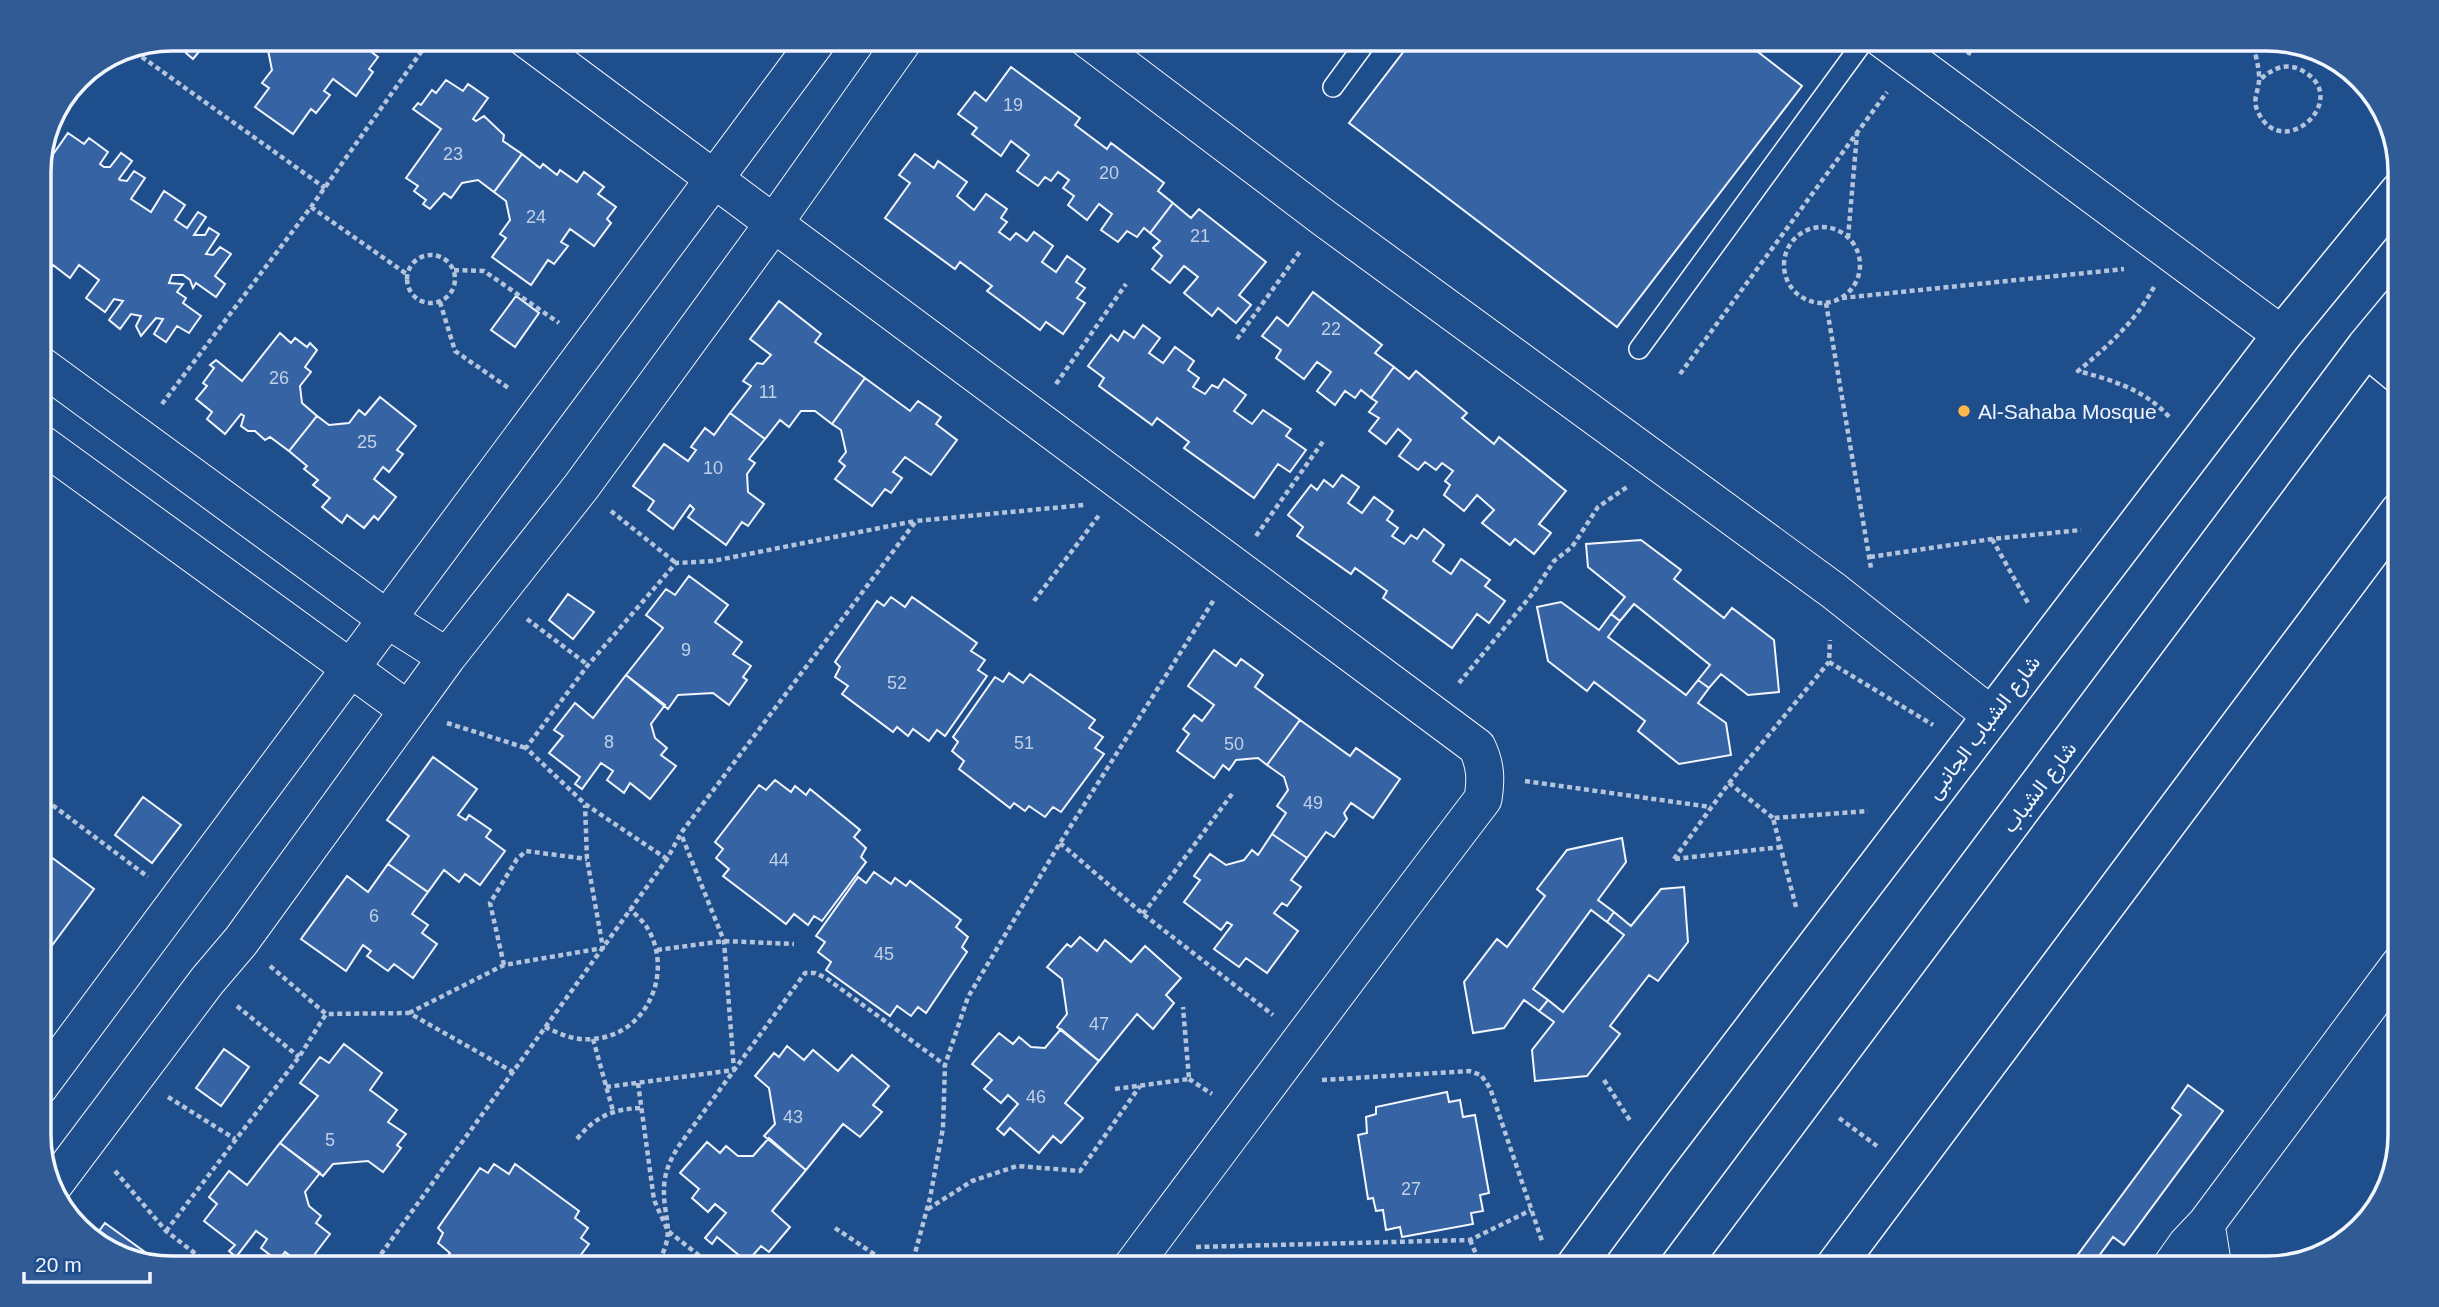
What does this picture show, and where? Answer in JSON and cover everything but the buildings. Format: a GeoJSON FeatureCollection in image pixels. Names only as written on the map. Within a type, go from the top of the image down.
{"type":"FeatureCollection","features":[{"type":"Feature","properties":{"kind":"main road","name":"شارع الشباب الجانبى"},"geometry":{"type":"LineString","coordinates":[[1584,1256],[2137,524],[2282,335],[2388,206]]}},
{"type":"Feature","properties":{"kind":"main road","name":"شارع الشباب"},"geometry":{"type":"LineString","coordinates":[[1688,1256],[2388,320]]}},
{"type":"Feature","properties":{"kind":"main road"},"geometry":{"type":"LineString","coordinates":[[2366,347],[2388,365]]}},
{"type":"Feature","properties":{"kind":"main road"},"geometry":{"type":"LineString","coordinates":[[1844,1256],[2388,527]]}},
{"type":"Feature","properties":{"kind":"street"},"geometry":{"type":"LineString","coordinates":[[543,51],[1034,416],[1117,493],[1235,566],[1478,747],[1485,763],[1483,799],[1302,1037],[1270,1084],[1141,1256]]}},
{"type":"Feature","properties":{"kind":"street"},"geometry":{"type":"LineString","coordinates":[[51,1071],[809,51]]}},
{"type":"Feature","properties":{"kind":"street"},"geometry":{"type":"LineString","coordinates":[[59,1178],[241,940],[447,657],[581,487],[896,51]]}},
{"type":"Feature","properties":{"kind":"street"},"geometry":{"type":"LineString","coordinates":[[1103,51],[1324,218],[1834,591],[1992,716]]}},
{"type":"Feature","properties":{"kind":"street"},"geometry":{"type":"LineString","coordinates":[[1898,51],[2282,335]]}},
{"type":"Feature","properties":{"kind":"street"},"geometry":{"type":"LineString","coordinates":[[51,373],[387,619],[447,657]]}},
{"type":"Feature","properties":{"kind":"street"},"geometry":{"type":"LineString","coordinates":[[51,451],[408,710]]}},
{"type":"Feature","properties":{"kind":"street"},"geometry":{"type":"LineString","coordinates":[[2179,1256],[2206,1224],[2388,980]]}},
{"type":"Feature","properties":{"kind":"street"},"geometry":{"type":"LineString","coordinates":[[2206,1224],[2211,1256]]}},
{"type":"Feature","properties":{"kind":"lane"},"geometry":{"type":"LineString","coordinates":[[1333,88],[1360,51]]}},
{"type":"Feature","properties":{"kind":"lane"},"geometry":{"type":"LineString","coordinates":[[1639,349],[1857,51]]}},
{"type":"Feature","properties":{"kind":"path"},"geometry":{"type":"LineString","coordinates":[[138,436],[311,207],[422,51]]}},
{"type":"Feature","properties":{"kind":"path"},"geometry":{"type":"LineString","coordinates":[[2254,51],[2259,81],[2254,95],[2256,110],[2264,122],[2276,130],[2291,131],[2305,126],[2315,116],[2320,102],[2318,88],[2310,75],[2298,67],[2283,66],[2269,71],[2259,81]]}},
{"type":"Feature","properties":{"kind":"path"},"geometry":{"type":"LineString","coordinates":[[140,55],[325,188]]}},
{"type":"Feature","properties":{"kind":"path"},"geometry":{"type":"LineString","coordinates":[[1680,374],[1910,60]]}},
{"type":"Feature","properties":{"kind":"path"},"geometry":{"type":"LineString","coordinates":[[1848,238],[1857,133]]}},
{"type":"Feature","properties":{"kind":"path"},"geometry":{"type":"LineString","coordinates":[[311,207],[408,275]]}},
{"type":"Feature","properties":{"kind":"path"},"geometry":{"type":"LineString","coordinates":[[1237,340],[1324,218]]}},
{"type":"Feature","properties":{"kind":"path"},"geometry":{"type":"LineString","coordinates":[[1842,298],[1854,285],[1860,269],[1858,252],[1848,238],[1834,229],[1817,227],[1801,233],[1789,245],[1783,261],[1785,278],[1794,292],[1809,301],[1826,303],[1842,298],[2126,269]]}},
{"type":"Feature","properties":{"kind":"path"},"geometry":{"type":"LineString","coordinates":[[436,255],[447,260],[454,270],[455,283],[450,294],[440,302],[427,303],[416,298],[409,288],[408,275],[412,263],[423,256],[436,255]]}},
{"type":"Feature","properties":{"kind":"path"},"geometry":{"type":"LineString","coordinates":[[454,270],[484,271],[591,346]]}},
{"type":"Feature","properties":{"kind":"path"},"geometry":{"type":"LineString","coordinates":[[1034,416],[1126,284]]}},
{"type":"Feature","properties":{"kind":"path"},"geometry":{"type":"LineString","coordinates":[[2155,285],[2144,305],[2114,341],[2078,370],[2122,383],[2160,407],[2195,449]]}},
{"type":"Feature","properties":{"kind":"path"},"geometry":{"type":"LineString","coordinates":[[440,302],[455,351],[543,411]]}},
{"type":"Feature","properties":{"kind":"path"},"geometry":{"type":"LineString","coordinates":[[1826,303],[1880,627]]}},
{"type":"Feature","properties":{"kind":"path"},"geometry":{"type":"LineString","coordinates":[[915,1256],[927,1210],[943,1128],[944,1065],[968,997],[1060,843],[1235,566],[1324,440]]}},
{"type":"Feature","properties":{"kind":"path"},"geometry":{"type":"LineString","coordinates":[[1434,713],[1533,593],[1554,561],[1572,547],[1598,507],[1661,464]]}},
{"type":"Feature","properties":{"kind":"path"},"geometry":{"type":"LineString","coordinates":[[581,487],[676,563],[713,561],[916,521],[1117,493]]}},
{"type":"Feature","properties":{"kind":"path"},"geometry":{"type":"LineString","coordinates":[[1034,601],[1117,493]]}},
{"type":"Feature","properties":{"kind":"path"},"geometry":{"type":"LineString","coordinates":[[380,1256],[667,859],[681,833],[916,521]]}},
{"type":"Feature","properties":{"kind":"path"},"geometry":{"type":"LineString","coordinates":[[1870,557],[1992,539],[2137,524]]}},
{"type":"Feature","properties":{"kind":"path"},"geometry":{"type":"LineString","coordinates":[[1992,539],[2049,640]]}},
{"type":"Feature","properties":{"kind":"path"},"geometry":{"type":"LineString","coordinates":[[526,748],[588,665],[676,563]]}},
{"type":"Feature","properties":{"kind":"path"},"geometry":{"type":"LineString","coordinates":[[1781,847],[1674,859],[1729,783],[1829,662],[1834,591]]}},
{"type":"Feature","properties":{"kind":"path"},"geometry":{"type":"LineString","coordinates":[[496,595],[588,665]]}},
{"type":"Feature","properties":{"kind":"path"},"geometry":{"type":"LineString","coordinates":[[1829,662],[1968,746]]}},
{"type":"Feature","properties":{"kind":"path"},"geometry":{"type":"LineString","coordinates":[[408,710],[526,748],[585,804],[667,859]]}},
{"type":"Feature","properties":{"kind":"path"},"geometry":{"type":"LineString","coordinates":[[1486,776],[1711,807]]}},
{"type":"Feature","properties":{"kind":"path"},"geometry":{"type":"LineString","coordinates":[[1729,783],[1773,818],[1809,956]]}},
{"type":"Feature","properties":{"kind":"path"},"geometry":{"type":"LineString","coordinates":[[1143,914],[1232,794]]}},
{"type":"Feature","properties":{"kind":"path"},"geometry":{"type":"LineString","coordinates":[[51,804],[179,901]]}},
{"type":"Feature","properties":{"kind":"path"},"geometry":{"type":"LineString","coordinates":[[585,804],[587,859],[603,948]]}},
{"type":"Feature","properties":{"kind":"path"},"geometry":{"type":"LineString","coordinates":[[1773,818],[1922,807]]}},
{"type":"Feature","properties":{"kind":"path"},"geometry":{"type":"LineString","coordinates":[[681,833],[724,941],[734,1070]]}},
{"type":"Feature","properties":{"kind":"path"},"geometry":{"type":"LineString","coordinates":[[1060,843],[1143,914],[1302,1037]]}},
{"type":"Feature","properties":{"kind":"path"},"geometry":{"type":"LineString","coordinates":[[504,965],[490,902],[517,859],[526,851],[587,859]]}},
{"type":"Feature","properties":{"kind":"path"},"geometry":{"type":"LineString","coordinates":[[545,1027],[568,1038],[593,1040],[617,1033],[637,1019],[652,999],[659,975],[657,950],[648,928],[630,909]]}},
{"type":"Feature","properties":{"kind":"path"},"geometry":{"type":"LineString","coordinates":[[241,940],[326,1014],[409,1013],[504,965],[603,948]]}},
{"type":"Feature","properties":{"kind":"path"},"geometry":{"type":"LineString","coordinates":[[657,950],[724,941],[794,944]]}},
{"type":"Feature","properties":{"kind":"path"},"geometry":{"type":"LineString","coordinates":[[662,1256],[668,1246],[664,1181],[668,1166],[678,1147],[804,973],[815,973],[826,978],[944,1065]]}},
{"type":"Feature","properties":{"kind":"path"},"geometry":{"type":"LineString","coordinates":[[207,981],[299,1057]]}},
{"type":"Feature","properties":{"kind":"path"},"geometry":{"type":"LineString","coordinates":[[1115,1089],[1189,1079],[1183,1007]]}},
{"type":"Feature","properties":{"kind":"path"},"geometry":{"type":"LineString","coordinates":[[409,1013],[513,1072]]}},
{"type":"Feature","properties":{"kind":"path"},"geometry":{"type":"LineString","coordinates":[[166,1231],[299,1057],[326,1014]]}},
{"type":"Feature","properties":{"kind":"path"},"geometry":{"type":"LineString","coordinates":[[593,1040],[613,1111]]}},
{"type":"Feature","properties":{"kind":"path"},"geometry":{"type":"LineString","coordinates":[[606,1087],[734,1070]]}},
{"type":"Feature","properties":{"kind":"path"},"geometry":{"type":"LineString","coordinates":[[1270,1084],[1469,1071],[1481,1075],[1490,1088],[1543,1245]]}},
{"type":"Feature","properties":{"kind":"path"},"geometry":{"type":"LineString","coordinates":[[135,1077],[235,1139]]}},
{"type":"Feature","properties":{"kind":"path"},"geometry":{"type":"LineString","coordinates":[[638,1083],[654,1200],[668,1231],[699,1256]]}},
{"type":"Feature","properties":{"kind":"path"},"geometry":{"type":"LineString","coordinates":[[927,1210],[972,1181],[1017,1166],[1080,1171],[1140,1086]]}},
{"type":"Feature","properties":{"kind":"path"},"geometry":{"type":"LineString","coordinates":[[1808,1096],[1909,1169]]}},
{"type":"Feature","properties":{"kind":"path"},"geometry":{"type":"LineString","coordinates":[[577,1139],[589,1125],[604,1114],[622,1108],[641,1108]]}},
{"type":"Feature","properties":{"kind":"path"},"geometry":{"type":"LineString","coordinates":[[88,1139],[166,1231],[198,1256]]}},
{"type":"Feature","properties":{"kind":"path"},"geometry":{"type":"LineString","coordinates":[[1176,1256],[1470,1240],[1531,1210]]}},
{"type":"Feature","properties":{"kind":"path"},"geometry":{"type":"LineString","coordinates":[[835,1228],[876,1256]]}},
{"type":"Feature","properties":{"kind":"path"},"geometry":{"type":"LineString","coordinates":[[1470,1240],[1477,1256]]}},
{"type":"Feature","properties":{"kind":"place","name":"Al-Sahaba Mosque"},"geometry":{"type":"Point","coordinates":[1964,411]}}]}
